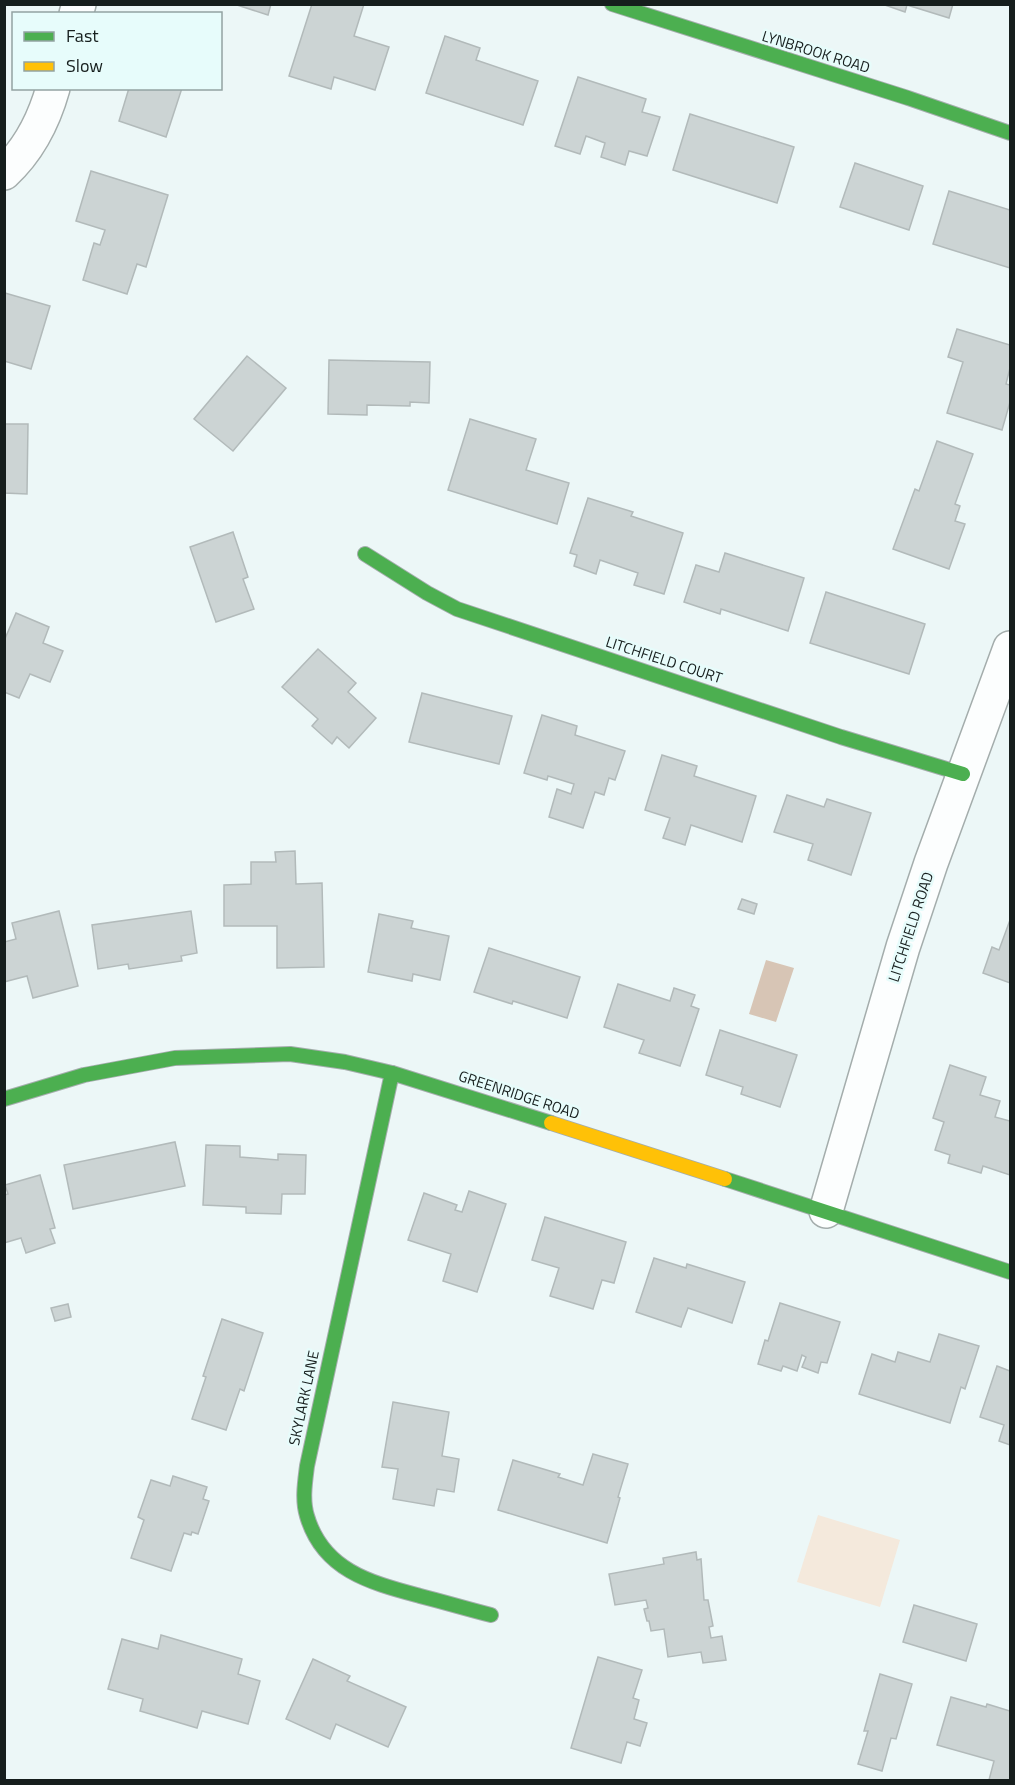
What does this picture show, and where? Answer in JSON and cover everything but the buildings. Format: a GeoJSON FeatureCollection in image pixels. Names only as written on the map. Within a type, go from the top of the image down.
{"type":"FeatureCollection","features":[{"type":"Feature","properties":{"kind":"street","name":"LYNBROOK ROAD"},"geometry":{"type":"LineString","coordinates":[[612,4],[1011,133]]}},
{"type":"Feature","properties":{"kind":"street"},"geometry":{"type":"LineString","coordinates":[[4,173],[37,131],[52,90]]}},
{"type":"Feature","properties":{"kind":"street","name":"LITCHFIELD COURT"},"geometry":{"type":"LineString","coordinates":[[365,554],[457,609],[841,737],[963,774]]}},
{"type":"Feature","properties":{"kind":"street","name":"LITCHFIELD ROAD"},"geometry":{"type":"LineString","coordinates":[[826,1211],[903,947],[963,774],[1011,648]]}},
{"type":"Feature","properties":{"kind":"street","name":"GREENRIDGE ROAD"},"geometry":{"type":"LineString","coordinates":[[4,1099],[84,1075],[175,1058],[290,1054],[345,1062],[392,1073],[1011,1272]]}},
{"type":"Feature","properties":{"kind":"street","name":"SKYLARK LANE"},"geometry":{"type":"LineString","coordinates":[[392,1073],[307,1466],[304,1494],[307,1516],[318,1540],[332,1559],[355,1575],[376,1584],[491,1615]]}},
{"type":"Feature","properties":{"kind":"shaded area"},"geometry":{"type":"Polygon","coordinates":[[[766,960],[794,968],[776,1022],[749,1014],[766,960]]]}},
{"type":"Feature","properties":{"kind":"shaded area"},"geometry":{"type":"Polygon","coordinates":[[[818,1515],[900,1540],[880,1607],[797,1582],[818,1515]]]}},
{"type":"Feature","properties":{"kind":"traffic: fast"},"geometry":{"type":"LineString","coordinates":[[612,4],[908,98],[1010,133]]}},
{"type":"Feature","properties":{"kind":"traffic: fast"},"geometry":{"type":"LineString","coordinates":[[365,554],[457,609],[841,737],[963,774]]}},
{"type":"Feature","properties":{"kind":"traffic: fast"},"geometry":{"type":"LineString","coordinates":[[4,1099],[84,1075],[175,1058],[290,1054],[345,1062],[392,1073],[551,1123]]}},
{"type":"Feature","properties":{"kind":"traffic: fast"},"geometry":{"type":"LineString","coordinates":[[392,1073],[307,1466],[304,1491],[305,1510],[314,1535],[325,1550],[352,1572],[384,1586],[491,1615]]}},
{"type":"Feature","properties":{"kind":"traffic: fast"},"geometry":{"type":"LineString","coordinates":[[725,1179],[1010,1272]]}},
{"type":"Feature","properties":{"kind":"traffic: slow"},"geometry":{"type":"LineString","coordinates":[[551,1123],[725,1179]]}}]}
